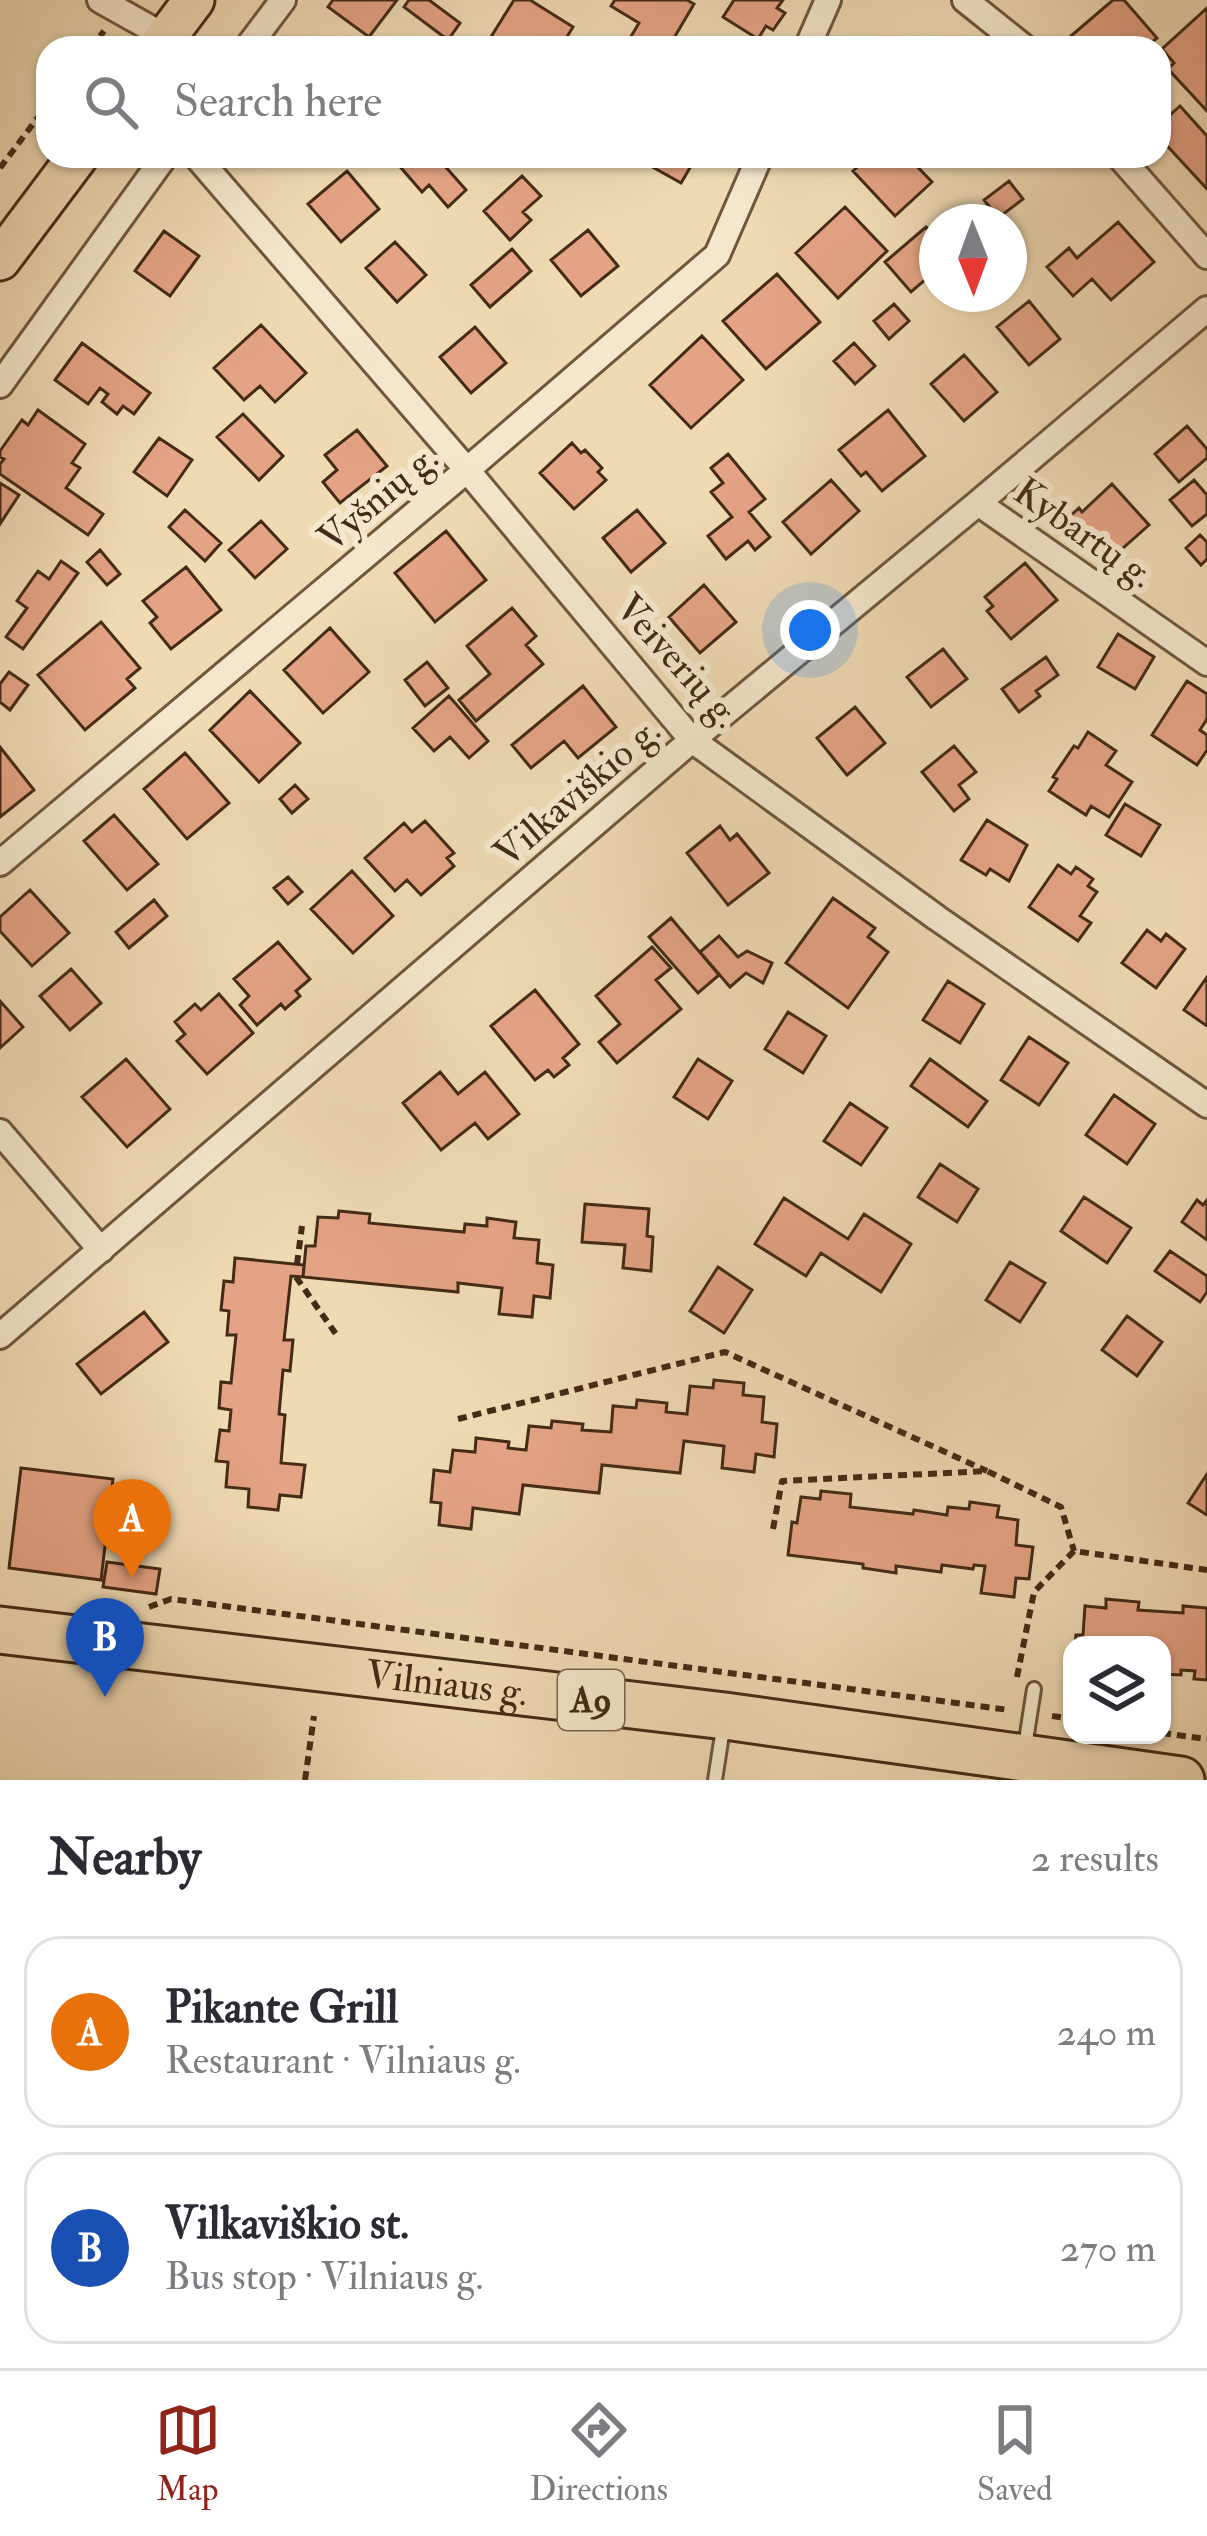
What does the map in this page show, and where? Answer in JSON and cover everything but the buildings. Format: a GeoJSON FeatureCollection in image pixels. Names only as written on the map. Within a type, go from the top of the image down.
{"type":"FeatureCollection","features":[{"type":"Feature","properties":{"kind":"highway","name":"Vilniaus g."},"geometry":{"type":"LineString","coordinates":[[0,1630],[725,1717],[1181,1780]]}},
{"type":"Feature","properties":{"kind":"main road"},"geometry":{"type":"LineString","coordinates":[[167,36],[194,0]]}},
{"type":"Feature","properties":{"kind":"main road"},"geometry":{"type":"LineString","coordinates":[[0,260],[69,168]]}},
{"type":"Feature","properties":{"kind":"street"},"geometry":{"type":"LineString","coordinates":[[100,0],[152,36]]}},
{"type":"Feature","properties":{"kind":"street"},"geometry":{"type":"LineString","coordinates":[[256,36],[283,0]]}},
{"type":"Feature","properties":{"kind":"street"},"geometry":{"type":"LineString","coordinates":[[812,36],[828,0]]}},
{"type":"Feature","properties":{"kind":"street"},"geometry":{"type":"LineString","coordinates":[[964,0],[1010,36]]}},
{"type":"Feature","properties":{"kind":"street"},"geometry":{"type":"LineString","coordinates":[[0,386],[156,168]]}},
{"type":"Feature","properties":{"kind":"street","name":"Veiverių g."},"geometry":{"type":"LineString","coordinates":[[206,168],[692,740],[1207,1105]]}},
{"type":"Feature","properties":{"kind":"street","name":"Vyšnių g."},"geometry":{"type":"LineString","coordinates":[[0,862],[717,255],[755,168]]}},
{"type":"Feature","properties":{"kind":"street"},"geometry":{"type":"LineString","coordinates":[[1130,168],[1207,256]]}},
{"type":"Feature","properties":{"kind":"street","name":"Vilkaviškio g."},"geometry":{"type":"LineString","coordinates":[[0,1336],[692,740],[1207,309]]}},
{"type":"Feature","properties":{"kind":"street","name":"Kybartų g."},"geometry":{"type":"LineString","coordinates":[[978,503],[1207,663]]}},
{"type":"Feature","properties":{"kind":"street"},"geometry":{"type":"LineString","coordinates":[[0,1132],[101,1250]]}},
{"type":"Feature","properties":{"kind":"lane"},"geometry":{"type":"LineString","coordinates":[[1024,1758],[1034,1689]]}},
{"type":"Feature","properties":{"kind":"lane"},"geometry":{"type":"LineString","coordinates":[[715,1780],[725,1717]]}},
{"type":"Feature","properties":{"kind":"path"},"geometry":{"type":"LineString","coordinates":[[0,168],[36,121]]}},
{"type":"Feature","properties":{"kind":"path"},"geometry":{"type":"LineString","coordinates":[[297,1264],[302,1226]]}},
{"type":"Feature","properties":{"kind":"path"},"geometry":{"type":"LineString","coordinates":[[296,1277],[338,1337]]}},
{"type":"Feature","properties":{"kind":"path"},"geometry":{"type":"LineString","coordinates":[[458,1419],[724,1352],[1061,1507],[1074,1551]]}},
{"type":"Feature","properties":{"kind":"path"},"geometry":{"type":"LineString","coordinates":[[773,1529],[782,1480],[987,1471]]}},
{"type":"Feature","properties":{"kind":"path"},"geometry":{"type":"LineString","coordinates":[[1074,1551],[1207,1570]]}},
{"type":"Feature","properties":{"kind":"path"},"geometry":{"type":"LineString","coordinates":[[1015,1687],[1034,1592],[1074,1551]]}},
{"type":"Feature","properties":{"kind":"path"},"geometry":{"type":"LineString","coordinates":[[142,1610],[171,1599],[1063,1718]]}},
{"type":"Feature","properties":{"kind":"path"},"geometry":{"type":"LineString","coordinates":[[305,1780],[314,1716]]}},
{"type":"Feature","properties":{"kind":"path"},"geometry":{"type":"LineString","coordinates":[[1171,1733],[1207,1739]]}},
{"type":"Feature","properties":{"kind":"place","name":"Pikante Grill"},"geometry":{"type":"Point","coordinates":[132,1578]}},
{"type":"Feature","properties":{"kind":"place","name":"Vilkaviškio st."},"geometry":{"type":"Point","coordinates":[105,1697]}}]}
